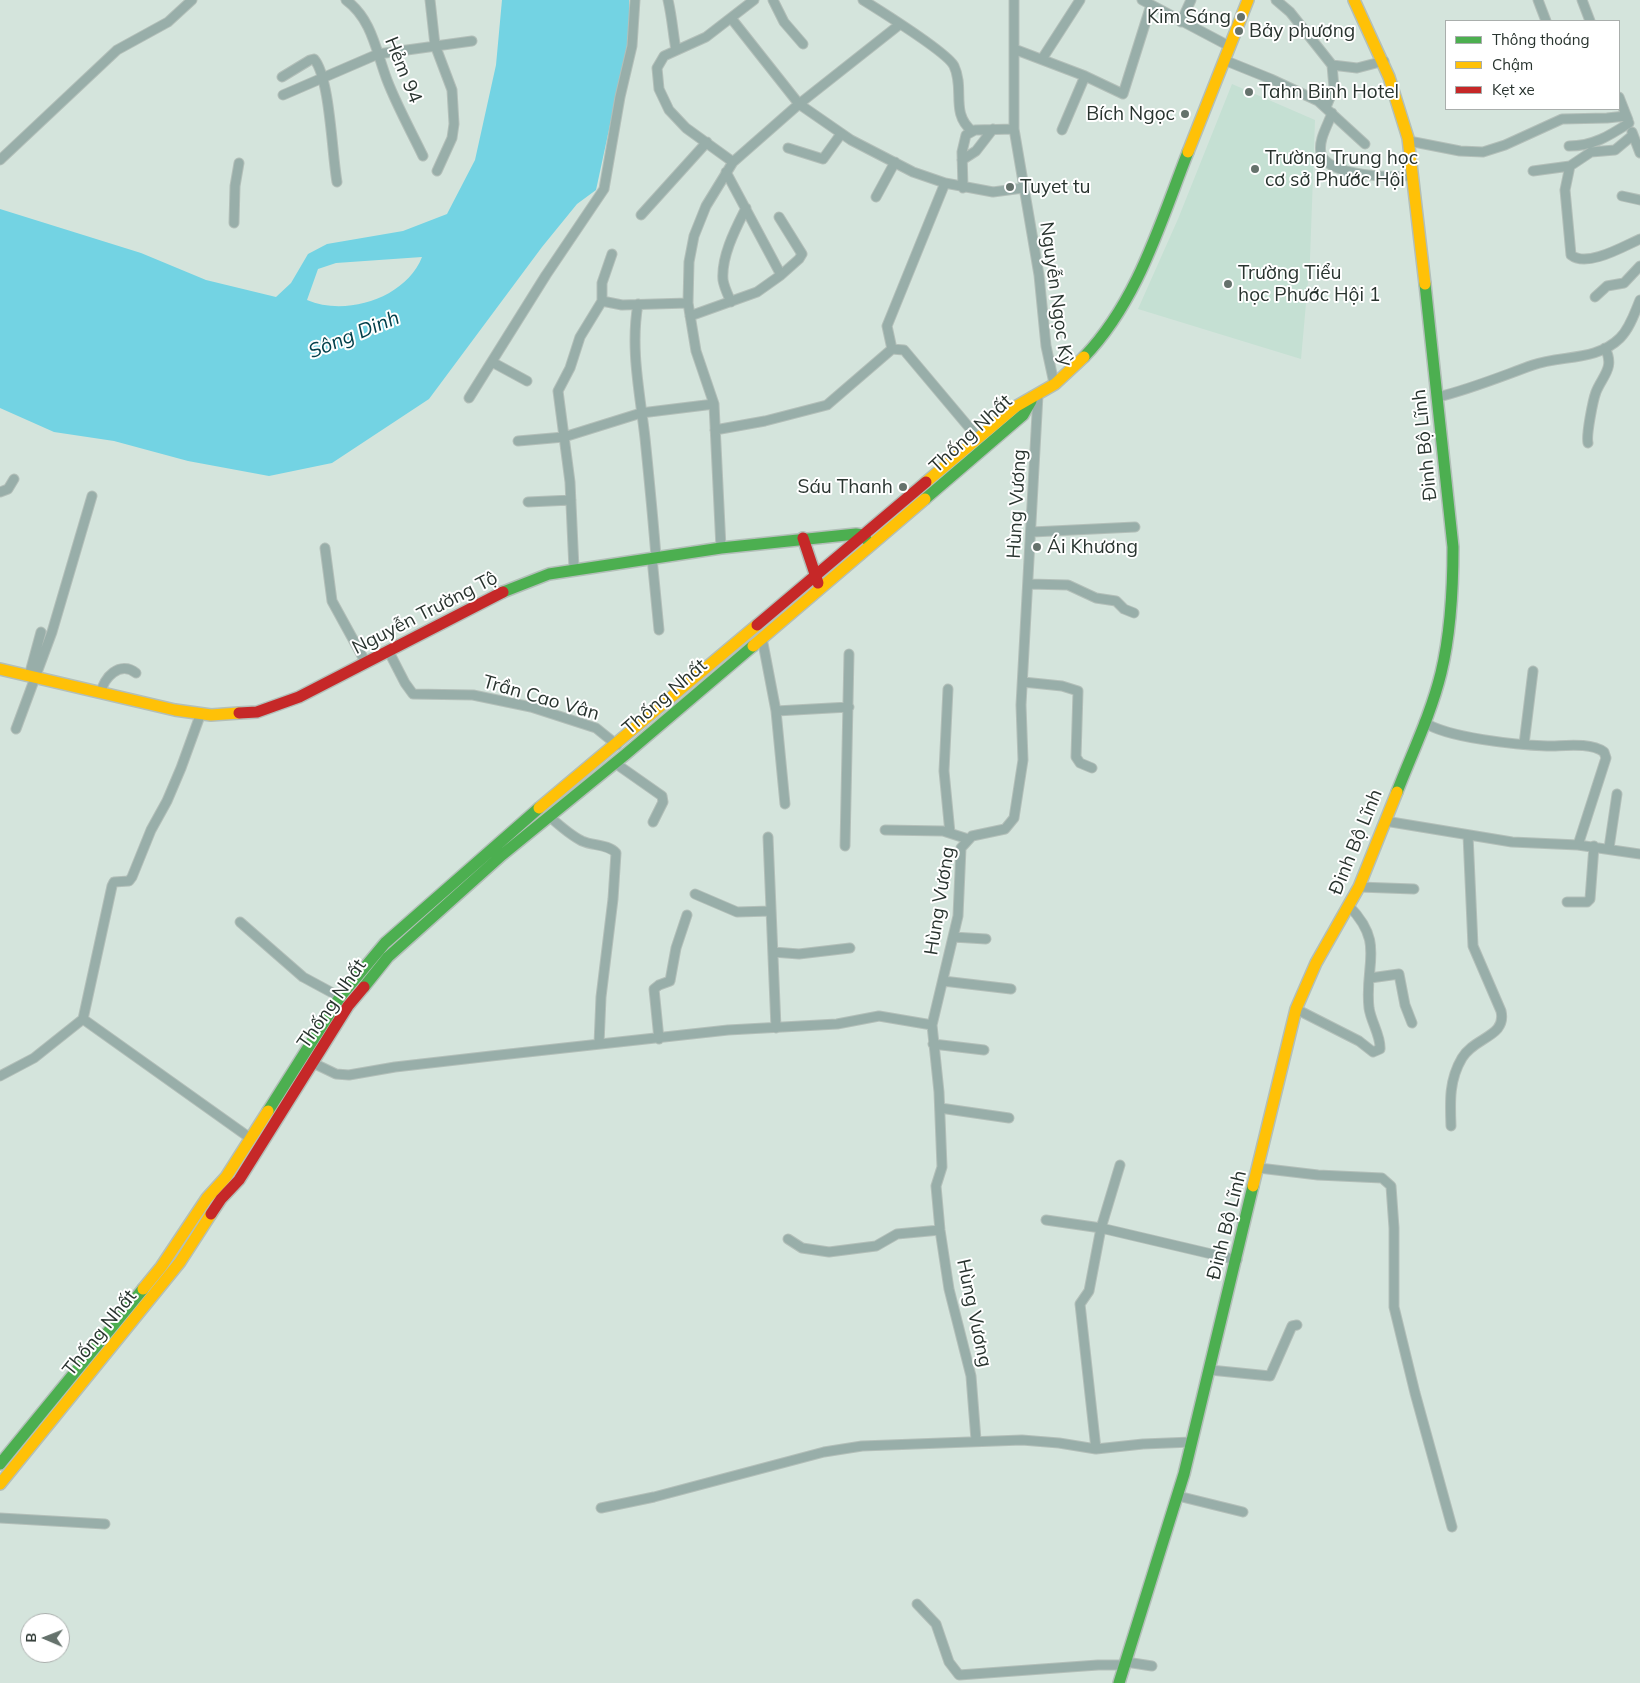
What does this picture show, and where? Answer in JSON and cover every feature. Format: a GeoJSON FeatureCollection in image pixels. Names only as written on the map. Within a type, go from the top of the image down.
{"type":"FeatureCollection","features":[{"type":"Feature","properties":{"kind":"main road"},"geometry":{"type":"LineString","coordinates":[[1034,398],[1086,354],[1129,295],[1153,240],[1248,0]]}},
{"type":"Feature","properties":{"kind":"main road","name":"Đinh Bộ Lĩnh"},"geometry":{"type":"LineString","coordinates":[[1119,1683],[1178,1496],[1237,1260],[1296,1009],[1314,969],[1359,887],[1424,722],[1446,654],[1453,580],[1452,539],[1409,141],[1384,61],[1354,0]]}},
{"type":"Feature","properties":{"kind":"main road","name":"Thống Nhất"},"geometry":{"type":"LineString","coordinates":[[0,1464],[161,1267],[207,1198],[226,1177],[340,996],[366,964],[399,930],[488,851],[1015,407],[1034,398]]}},
{"type":"Feature","properties":{"kind":"main road","name":"Thống Nhất"},"geometry":{"type":"LineString","coordinates":[[0,1484],[180,1262],[221,1199],[239,1180],[355,996],[388,956],[446,903],[615,763],[1023,415],[1034,398]]}},
{"type":"Feature","properties":{"kind":"main road"},"geometry":{"type":"LineString","coordinates":[[863,535],[871,545]]}},
{"type":"Feature","properties":{"kind":"main road","name":"Nguyễn Trường Tộ"},"geometry":{"type":"LineString","coordinates":[[0,670],[160,707],[201,713],[234,715],[276,707],[320,687],[388,650],[515,586],[549,574],[721,548],[803,538],[863,535]]}},
{"type":"Feature","properties":{"kind":"main road"},"geometry":{"type":"LineString","coordinates":[[803,538],[814,576],[820,588]]}},
{"type":"Feature","properties":{"kind":"main road"},"geometry":{"type":"LineString","coordinates":[[638,726],[646,736]]}},
{"type":"Feature","properties":{"kind":"main road"},"geometry":{"type":"LineString","coordinates":[[260,1123],[270,1130]]}},
{"type":"Feature","properties":{"kind":"main road"},"geometry":{"type":"LineString","coordinates":[[61,1387],[70,1396]]}},
{"type":"Feature","properties":{"kind":"street"},"geometry":{"type":"LineString","coordinates":[[0,160],[117,50],[168,22],[192,0]]}},
{"type":"Feature","properties":{"kind":"street","name":"Hẻm 94"},"geometry":{"type":"LineString","coordinates":[[346,0],[364,18],[388,81],[423,156]]}},
{"type":"Feature","properties":{"kind":"street"},"geometry":{"type":"LineString","coordinates":[[430,0],[435,45],[452,90],[454,124],[452,138],[437,171]]}},
{"type":"Feature","properties":{"kind":"street"},"geometry":{"type":"LineString","coordinates":[[469,398],[604,189],[620,97],[632,46],[635,0]]}},
{"type":"Feature","properties":{"kind":"street"},"geometry":{"type":"LineString","coordinates":[[668,0],[674,22],[672,29],[676,50]]}},
{"type":"Feature","properties":{"kind":"street"},"geometry":{"type":"LineString","coordinates":[[734,162],[681,124],[662,97],[657,74],[659,63],[664,56],[706,37],[754,0]]}},
{"type":"Feature","properties":{"kind":"street"},"geometry":{"type":"LineString","coordinates":[[773,0],[784,22],[803,44]]}},
{"type":"Feature","properties":{"kind":"street"},"geometry":{"type":"LineString","coordinates":[[863,0],[954,65],[958,81],[959,111],[963,122],[972,131]]}},
{"type":"Feature","properties":{"kind":"street","name":"Nguyễn Ngọc Kỳ"},"geometry":{"type":"LineString","coordinates":[[1014,0],[1014,129],[1039,275],[1046,346],[1054,383]]}},
{"type":"Feature","properties":{"kind":"street"},"geometry":{"type":"LineString","coordinates":[[1042,59],[1080,0]]}},
{"type":"Feature","properties":{"kind":"street"},"geometry":{"type":"LineString","coordinates":[[1142,0],[1229,46]]}},
{"type":"Feature","properties":{"kind":"street"},"geometry":{"type":"LineString","coordinates":[[1181,22],[1191,0]]}},
{"type":"Feature","properties":{"kind":"street"},"geometry":{"type":"LineString","coordinates":[[1276,0],[1290,12],[1332,65],[1334,88],[1321,146],[1321,153],[1325,162],[1337,168],[1377,176],[1398,178],[1413,175]]}},
{"type":"Feature","properties":{"kind":"street"},"geometry":{"type":"LineString","coordinates":[[1538,0],[1546,20]]}},
{"type":"Feature","properties":{"kind":"street"},"geometry":{"type":"LineString","coordinates":[[1582,0],[1590,20]]}},
{"type":"Feature","properties":{"kind":"street"},"geometry":{"type":"LineString","coordinates":[[1014,49],[1085,76],[1123,94],[1151,4]]}},
{"type":"Feature","properties":{"kind":"street"},"geometry":{"type":"LineString","coordinates":[[731,18],[799,104],[841,134],[896,162],[945,183],[963,188],[993,192],[1023,188]]}},
{"type":"Feature","properties":{"kind":"street"},"geometry":{"type":"LineString","coordinates":[[721,548],[714,404],[696,350],[688,303],[689,262],[694,236],[706,206],[734,162],[799,104],[899,25]]}},
{"type":"Feature","properties":{"kind":"street"},"geometry":{"type":"LineString","coordinates":[[283,95],[323,80],[378,54],[472,41]]}},
{"type":"Feature","properties":{"kind":"street"},"geometry":{"type":"LineString","coordinates":[[282,77],[312,59],[318,64],[323,80],[337,182]]}},
{"type":"Feature","properties":{"kind":"street"},"geometry":{"type":"LineString","coordinates":[[1224,60],[1288,86],[1329,110],[1365,144]]}},
{"type":"Feature","properties":{"kind":"street"},"geometry":{"type":"LineString","coordinates":[[1332,65],[1357,68],[1384,61]]}},
{"type":"Feature","properties":{"kind":"street"},"geometry":{"type":"LineString","coordinates":[[1062,130],[1085,76]]}},
{"type":"Feature","properties":{"kind":"street"},"geometry":{"type":"LineString","coordinates":[[1620,100],[1640,153]]}},
{"type":"Feature","properties":{"kind":"street"},"geometry":{"type":"LineString","coordinates":[[1409,141],[1460,151],[1483,152],[1568,113],[1628,120]]}},
{"type":"Feature","properties":{"kind":"street"},"geometry":{"type":"LineString","coordinates":[[1569,146],[1580,146],[1600,141],[1628,120]]}},
{"type":"Feature","properties":{"kind":"street"},"geometry":{"type":"LineString","coordinates":[[962,160],[976,151],[993,129]]}},
{"type":"Feature","properties":{"kind":"street"},"geometry":{"type":"LineString","coordinates":[[963,188],[963,140],[972,131],[1014,129]]}},
{"type":"Feature","properties":{"kind":"street"},"geometry":{"type":"LineString","coordinates":[[788,148],[823,159],[841,134]]}},
{"type":"Feature","properties":{"kind":"street"},"geometry":{"type":"LineString","coordinates":[[1533,171],[1570,166],[1591,152],[1618,149],[1633,135]]}},
{"type":"Feature","properties":{"kind":"street"},"geometry":{"type":"LineString","coordinates":[[641,215],[707,142]]}},
{"type":"Feature","properties":{"kind":"street"},"geometry":{"type":"LineString","coordinates":[[876,197],[896,162]]}},
{"type":"Feature","properties":{"kind":"street"},"geometry":{"type":"LineString","coordinates":[[234,223],[234,186],[239,163]]}},
{"type":"Feature","properties":{"kind":"street"},"geometry":{"type":"LineString","coordinates":[[1570,166],[1565,190],[1571,255],[1577,258],[1603,256],[1640,238]]}},
{"type":"Feature","properties":{"kind":"street"},"geometry":{"type":"LineString","coordinates":[[726,172],[781,275]]}},
{"type":"Feature","properties":{"kind":"street"},"geometry":{"type":"LineString","coordinates":[[892,349],[887,326],[945,183]]}},
{"type":"Feature","properties":{"kind":"street"},"geometry":{"type":"LineString","coordinates":[[1622,196],[1640,200]]}},
{"type":"Feature","properties":{"kind":"street"},"geometry":{"type":"LineString","coordinates":[[731,302],[724,285],[724,270],[730,244],[746,208]]}},
{"type":"Feature","properties":{"kind":"street"},"geometry":{"type":"LineString","coordinates":[[690,316],[731,302],[765,287],[799,259],[802,254],[779,217]]}},
{"type":"Feature","properties":{"kind":"street"},"geometry":{"type":"LineString","coordinates":[[574,569],[571,500],[559,402],[559,387],[570,368],[580,337],[602,301],[602,283],[612,254]]}},
{"type":"Feature","properties":{"kind":"street"},"geometry":{"type":"LineString","coordinates":[[1595,297],[1606,286],[1624,284],[1640,266]]}},
{"type":"Feature","properties":{"kind":"street"},"geometry":{"type":"LineString","coordinates":[[1438,397],[1471,388],[1534,365],[1588,355],[1605,348],[1624,333],[1640,300]]}},
{"type":"Feature","properties":{"kind":"street"},"geometry":{"type":"LineString","coordinates":[[602,301],[617,305],[688,303]]}},
{"type":"Feature","properties":{"kind":"street"},"geometry":{"type":"LineString","coordinates":[[638,304],[634,336],[641,414],[651,487],[659,630]]}},
{"type":"Feature","properties":{"kind":"street"},"geometry":{"type":"LineString","coordinates":[[1588,444],[1595,394],[1604,381],[1610,361],[1605,348]]}},
{"type":"Feature","properties":{"kind":"street"},"geometry":{"type":"LineString","coordinates":[[715,430],[765,421],[827,404],[892,349],[904,350],[978,438]]}},
{"type":"Feature","properties":{"kind":"street"},"geometry":{"type":"LineString","coordinates":[[492,362],[527,381]]}},
{"type":"Feature","properties":{"kind":"street","name":"Hùng Vương"},"geometry":{"type":"LineString","coordinates":[[976,1440],[971,1376],[949,1289],[940,1230],[936,1186],[942,1167],[940,1108],[932,1025],[960,904],[961,852],[968,839],[980,833],[1005,829],[1012,822],[1023,760],[1021,713],[1032,532],[1034,398]]}},
{"type":"Feature","properties":{"kind":"street"},"geometry":{"type":"LineString","coordinates":[[518,441],[564,437],[641,414],[714,404]]}},
{"type":"Feature","properties":{"kind":"street"},"geometry":{"type":"LineString","coordinates":[[0,492],[8,489],[14,479]]}},
{"type":"Feature","properties":{"kind":"street"},"geometry":{"type":"LineString","coordinates":[[32,677],[52,632],[92,496]]}},
{"type":"Feature","properties":{"kind":"street"},"geometry":{"type":"LineString","coordinates":[[528,502],[571,500]]}},
{"type":"Feature","properties":{"kind":"street"},"geometry":{"type":"LineString","coordinates":[[1032,532],[1135,527]]}},
{"type":"Feature","properties":{"kind":"street"},"geometry":{"type":"LineString","coordinates":[[324,548],[332,601],[366,663]]}},
{"type":"Feature","properties":{"kind":"street"},"geometry":{"type":"LineString","coordinates":[[1029,584],[1068,585],[1096,598],[1116,601],[1124,609],[1134,613]]}},
{"type":"Feature","properties":{"kind":"street"},"geometry":{"type":"LineString","coordinates":[[16,729],[32,677],[42,632]]}},
{"type":"Feature","properties":{"kind":"street"},"geometry":{"type":"LineString","coordinates":[[762,638],[776,711],[785,804]]}},
{"type":"Feature","properties":{"kind":"street","name":"Trần Cao Vân"},"geometry":{"type":"LineString","coordinates":[[388,650],[405,683],[413,694],[421,696],[473,694],[530,707],[596,728],[616,745]]}},
{"type":"Feature","properties":{"kind":"street"},"geometry":{"type":"LineString","coordinates":[[845,846],[849,654]]}},
{"type":"Feature","properties":{"kind":"street"},"geometry":{"type":"LineString","coordinates":[[101,693],[103,683],[112,673],[124,669],[136,673]]}},
{"type":"Feature","properties":{"kind":"street"},"geometry":{"type":"LineString","coordinates":[[1524,744],[1533,671]]}},
{"type":"Feature","properties":{"kind":"street"},"geometry":{"type":"LineString","coordinates":[[1023,682],[1062,686],[1078,691],[1076,756],[1080,763],[1092,768]]}},
{"type":"Feature","properties":{"kind":"street"},"geometry":{"type":"LineString","coordinates":[[948,689],[944,771],[950,832]]}},
{"type":"Feature","properties":{"kind":"street"},"geometry":{"type":"LineString","coordinates":[[776,711],[849,707]]}},
{"type":"Feature","properties":{"kind":"street"},"geometry":{"type":"LineString","coordinates":[[0,1076],[34,1058],[83,1018],[112,886],[117,881],[129,881],[132,877],[151,830],[174,784],[201,713]]}},
{"type":"Feature","properties":{"kind":"street"},"geometry":{"type":"LineString","coordinates":[[1424,722],[1447,733],[1524,744],[1586,747],[1601,750],[1606,755],[1578,845]]}},
{"type":"Feature","properties":{"kind":"street"},"geometry":{"type":"LineString","coordinates":[[615,763],[662,796],[663,802],[653,822]]}},
{"type":"Feature","properties":{"kind":"street"},"geometry":{"type":"LineString","coordinates":[[1609,848],[1617,794]]}},
{"type":"Feature","properties":{"kind":"street"},"geometry":{"type":"LineString","coordinates":[[550,817],[583,841],[607,848],[616,853],[613,899],[601,997],[599,1044]]}},
{"type":"Feature","properties":{"kind":"street"},"geometry":{"type":"LineString","coordinates":[[1385,821],[1521,843],[1594,846],[1640,854]]}},
{"type":"Feature","properties":{"kind":"street"},"geometry":{"type":"LineString","coordinates":[[885,830],[950,832],[968,839]]}},
{"type":"Feature","properties":{"kind":"street"},"geometry":{"type":"LineString","coordinates":[[1451,1126],[1451,1086],[1462,1057],[1471,1046],[1498,1030],[1502,1022],[1500,1011],[1473,946],[1468,835]]}},
{"type":"Feature","properties":{"kind":"street"},"geometry":{"type":"LineString","coordinates":[[768,837],[776,1028]]}},
{"type":"Feature","properties":{"kind":"street"},"geometry":{"type":"LineString","coordinates":[[1567,902],[1587,902],[1590,899],[1594,846]]}},
{"type":"Feature","properties":{"kind":"street"},"geometry":{"type":"LineString","coordinates":[[1359,887],[1414,889]]}},
{"type":"Feature","properties":{"kind":"street"},"geometry":{"type":"LineString","coordinates":[[695,894],[737,912],[771,912]]}},
{"type":"Feature","properties":{"kind":"street"},"geometry":{"type":"LineString","coordinates":[[1296,1009],[1359,1041],[1371,1051],[1376,1052],[1380,1046],[1369,1008],[1371,952],[1367,929],[1363,920],[1349,906]]}},
{"type":"Feature","properties":{"kind":"street"},"geometry":{"type":"LineString","coordinates":[[658,1039],[654,989],[670,981],[676,948],[687,915]]}},
{"type":"Feature","properties":{"kind":"street"},"geometry":{"type":"LineString","coordinates":[[240,922],[303,977],[340,996]]}},
{"type":"Feature","properties":{"kind":"street"},"geometry":{"type":"LineString","coordinates":[[953,937],[986,939]]}},
{"type":"Feature","properties":{"kind":"street"},"geometry":{"type":"LineString","coordinates":[[773,952],[799,954],[850,948]]}},
{"type":"Feature","properties":{"kind":"street"},"geometry":{"type":"LineString","coordinates":[[1370,978],[1399,974],[1405,1005],[1412,1023]]}},
{"type":"Feature","properties":{"kind":"street"},"geometry":{"type":"LineString","coordinates":[[943,980],[1011,989]]}},
{"type":"Feature","properties":{"kind":"street"},"geometry":{"type":"LineString","coordinates":[[313,1064],[336,1074],[349,1076],[395,1067],[599,1044],[728,1030],[837,1024],[885,1016],[932,1025]]}},
{"type":"Feature","properties":{"kind":"street"},"geometry":{"type":"LineString","coordinates":[[83,1018],[250,1138]]}},
{"type":"Feature","properties":{"kind":"street"},"geometry":{"type":"LineString","coordinates":[[933,1044],[984,1050]]}},
{"type":"Feature","properties":{"kind":"street"},"geometry":{"type":"LineString","coordinates":[[940,1108],[1009,1118]]}},
{"type":"Feature","properties":{"kind":"street"},"geometry":{"type":"LineString","coordinates":[[1096,1449],[1080,1304],[1089,1291],[1101,1228],[1120,1165]]}},
{"type":"Feature","properties":{"kind":"street"},"geometry":{"type":"LineString","coordinates":[[1259,1168],[1318,1175],[1382,1178],[1391,1186],[1394,1219],[1394,1307],[1414,1393],[1452,1527]]}},
{"type":"Feature","properties":{"kind":"street"},"geometry":{"type":"LineString","coordinates":[[1046,1220],[1101,1228],[1237,1260]]}},
{"type":"Feature","properties":{"kind":"street"},"geometry":{"type":"LineString","coordinates":[[788,1240],[811,1250],[829,1252],[876,1246],[897,1234],[940,1230]]}},
{"type":"Feature","properties":{"kind":"street"},"geometry":{"type":"LineString","coordinates":[[1210,1370],[1270,1376],[1292,1326],[1297,1325]]}},
{"type":"Feature","properties":{"kind":"street"},"geometry":{"type":"LineString","coordinates":[[602,1508],[654,1497],[824,1452],[862,1446],[976,1440],[1052,1442],[1096,1449],[1143,1444],[1192,1442]]}},
{"type":"Feature","properties":{"kind":"street"},"geometry":{"type":"LineString","coordinates":[[1178,1496],[1243,1512]]}},
{"type":"Feature","properties":{"kind":"street"},"geometry":{"type":"LineString","coordinates":[[0,1518],[105,1524]]}},
{"type":"Feature","properties":{"kind":"street"},"geometry":{"type":"LineString","coordinates":[[918,1604],[936,1624],[949,1662],[958,1675],[1098,1664],[1152,1666]]}},
{"type":"Feature","properties":{"kind":"shaded area"},"geometry":{"type":"Polygon","coordinates":[[[1232,84],[1315,120],[1310,259],[1301,359],[1138,309],[1178,219],[1232,84]]]}},
{"type":"Feature","properties":{"kind":"water","name":"Sông Dinh"},"geometry":{"type":"Polygon","coordinates":[[[502,0],[629,0],[630,32],[596,190],[577,204],[542,247],[429,399],[332,463],[269,476],[188,461],[114,441],[54,432],[0,408],[0,209],[141,253],[206,280],[276,297],[291,283],[308,254],[327,244],[403,231],[447,214],[475,160],[496,65],[502,0]],[[422,257],[336,263],[318,269],[307,300],[322,305],[356,305],[389,293],[403,283],[414,271],[422,257]]]}},
{"type":"Feature","properties":{"kind":"traffic: fast"},"geometry":{"type":"LineString","coordinates":[[1084,357],[1103,335],[1133,286],[1146,260],[1188,152]]}},
{"type":"Feature","properties":{"kind":"traffic: fast"},"geometry":{"type":"LineString","coordinates":[[1397,792],[1437,688],[1447,642],[1452,595],[1453,547],[1425,284]]}},
{"type":"Feature","properties":{"kind":"traffic: fast"},"geometry":{"type":"LineString","coordinates":[[925,499],[1023,415],[1031,401]]}},
{"type":"Feature","properties":{"kind":"traffic: fast"},"geometry":{"type":"LineString","coordinates":[[503,592],[549,574],[721,548],[856,534],[863,535],[866,539]]}},
{"type":"Feature","properties":{"kind":"traffic: fast"},"geometry":{"type":"LineString","coordinates":[[364,987],[388,957],[502,855],[626,754],[753,646]]}},
{"type":"Feature","properties":{"kind":"traffic: fast"},"geometry":{"type":"LineString","coordinates":[[268,1111],[340,997],[385,943],[539,808]]}},
{"type":"Feature","properties":{"kind":"traffic: fast"},"geometry":{"type":"LineString","coordinates":[[1119,1683],[1184,1474],[1253,1186]]}},
{"type":"Feature","properties":{"kind":"traffic: fast"},"geometry":{"type":"LineString","coordinates":[[0,1464],[143,1289]]}},
{"type":"Feature","properties":{"kind":"traffic: slow"},"geometry":{"type":"LineString","coordinates":[[1188,152],[1248,0]]}},
{"type":"Feature","properties":{"kind":"traffic: slow"},"geometry":{"type":"LineString","coordinates":[[1354,0],[1389,77],[1408,138],[1425,284]]}},
{"type":"Feature","properties":{"kind":"traffic: slow"},"geometry":{"type":"LineString","coordinates":[[926,482],[1015,407],[1055,384],[1084,357]]}},
{"type":"Feature","properties":{"kind":"traffic: slow"},"geometry":{"type":"LineString","coordinates":[[753,646],[925,499]]}},
{"type":"Feature","properties":{"kind":"traffic: slow"},"geometry":{"type":"LineString","coordinates":[[539,808],[757,625]]}},
{"type":"Feature","properties":{"kind":"traffic: slow"},"geometry":{"type":"LineString","coordinates":[[0,669],[175,710],[211,715],[239,713]]}},
{"type":"Feature","properties":{"kind":"traffic: slow"},"geometry":{"type":"LineString","coordinates":[[1253,1186],[1296,1009],[1316,963],[1359,887],[1397,792]]}},
{"type":"Feature","properties":{"kind":"traffic: slow"},"geometry":{"type":"LineString","coordinates":[[143,1289],[161,1267],[207,1198],[226,1177],[268,1111]]}},
{"type":"Feature","properties":{"kind":"traffic: slow"},"geometry":{"type":"LineString","coordinates":[[0,1484],[180,1262],[211,1214]]}},
{"type":"Feature","properties":{"kind":"traffic: jam"},"geometry":{"type":"LineString","coordinates":[[757,625],[926,482]]}},
{"type":"Feature","properties":{"kind":"traffic: jam"},"geometry":{"type":"LineString","coordinates":[[803,538],[818,583]]}},
{"type":"Feature","properties":{"kind":"traffic: jam"},"geometry":{"type":"LineString","coordinates":[[239,713],[257,712],[299,697],[503,592]]}},
{"type":"Feature","properties":{"kind":"traffic: jam"},"geometry":{"type":"LineString","coordinates":[[211,1214],[221,1199],[239,1180],[348,1006],[364,987]]}},
{"type":"Feature","properties":{"kind":"place","name":"Kim Sáng"},"geometry":{"type":"Point","coordinates":[1241,17]}},
{"type":"Feature","properties":{"kind":"place","name":"Bảy phượng"},"geometry":{"type":"Point","coordinates":[1239,31]}},
{"type":"Feature","properties":{"kind":"place","name":"Tahn Binh Hotel"},"geometry":{"type":"Point","coordinates":[1249,92]}},
{"type":"Feature","properties":{"kind":"place","name":"Bích Ngọc"},"geometry":{"type":"Point","coordinates":[1185,114]}},
{"type":"Feature","properties":{"kind":"place","name":"Trường Trung học cơ sở Phước Hội"},"geometry":{"type":"Point","coordinates":[1255,169]}},
{"type":"Feature","properties":{"kind":"place","name":"Tuyet tu"},"geometry":{"type":"Point","coordinates":[1010,187]}},
{"type":"Feature","properties":{"kind":"place","name":"Trường Tiểu học Phước Hội 1"},"geometry":{"type":"Point","coordinates":[1228,284]}},
{"type":"Feature","properties":{"kind":"place","name":"Sáu Thanh"},"geometry":{"type":"Point","coordinates":[903,487]}},
{"type":"Feature","properties":{"kind":"place","name":"Ái Khương"},"geometry":{"type":"Point","coordinates":[1037,547]}}]}
